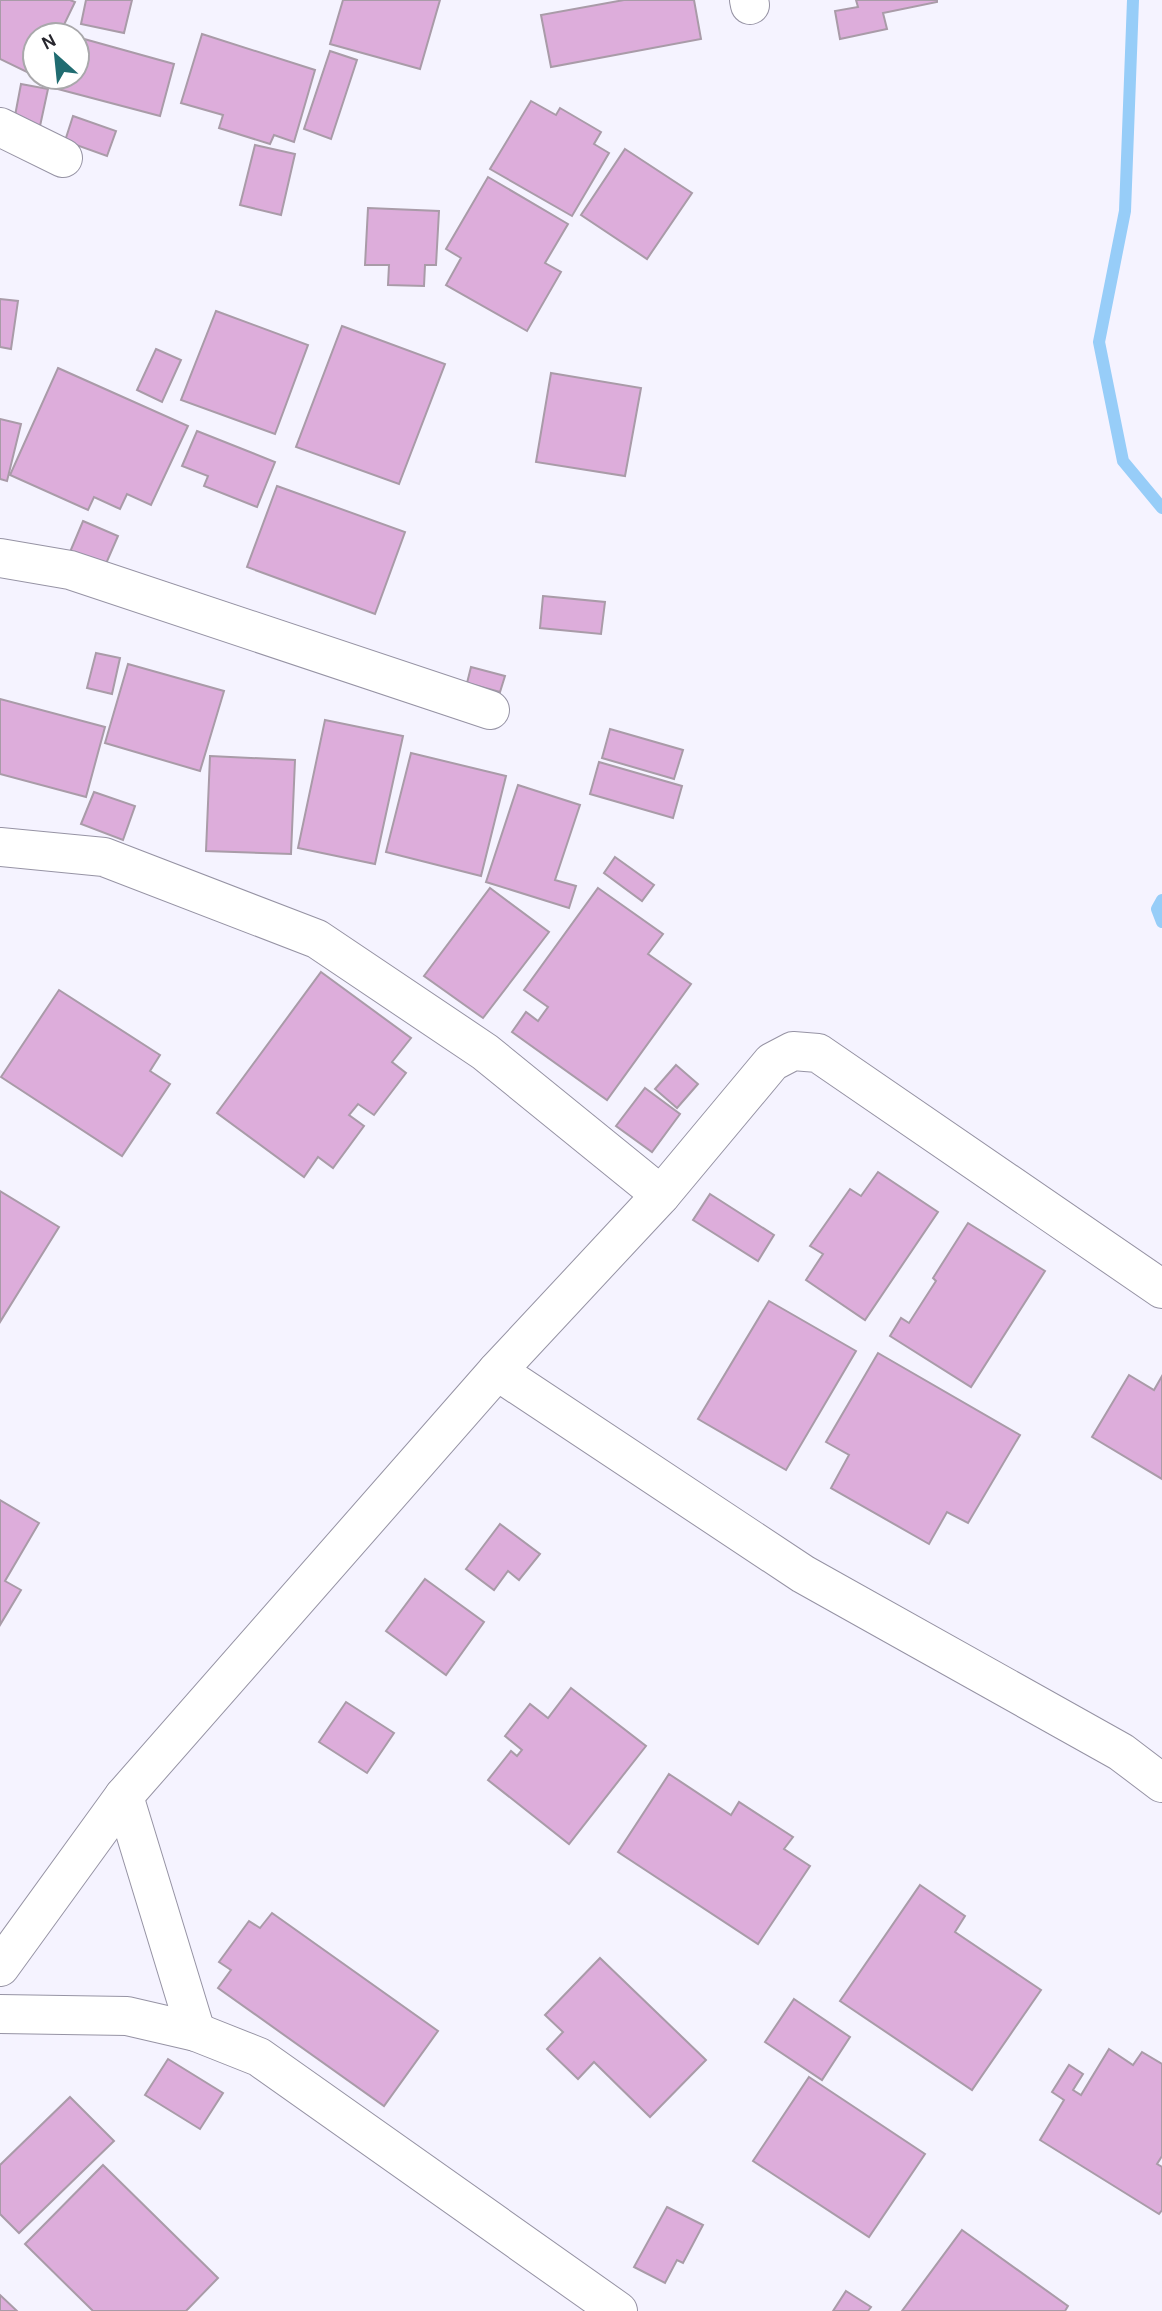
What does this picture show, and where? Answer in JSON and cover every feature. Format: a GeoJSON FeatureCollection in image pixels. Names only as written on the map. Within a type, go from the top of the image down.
{"type":"FeatureCollection","features":[{"type":"Feature","properties":{"kind":"street"},"geometry":{"type":"LineString","coordinates":[[0,127],[63,158]]}},
{"type":"Feature","properties":{"kind":"street"},"geometry":{"type":"LineString","coordinates":[[0,558],[69,570],[489,710]]}},
{"type":"Feature","properties":{"kind":"street"},"geometry":{"type":"LineString","coordinates":[[0,847],[104,857],[317,939],[485,1052],[661,1195]]}},
{"type":"Feature","properties":{"kind":"street"},"geometry":{"type":"LineString","coordinates":[[0,1967],[124,1796],[496,1371],[661,1195],[772,1062],[793,1051],[818,1054],[1162,1289]]}},
{"type":"Feature","properties":{"kind":"street"},"geometry":{"type":"LineString","coordinates":[[496,1371],[803,1574],[1121,1752],[1162,1783]]}},
{"type":"Feature","properties":{"kind":"street"},"geometry":{"type":"LineString","coordinates":[[124,1796],[196,2032]]}},
{"type":"Feature","properties":{"kind":"street"},"geometry":{"type":"LineString","coordinates":[[0,2014],[127,2016],[196,2032],[259,2057],[618,2311]]}},
{"type":"Feature","properties":{"kind":"building"},"geometry":{"type":"Polygon","coordinates":[[[0,0],[75,2],[66,21],[21,21],[21,69],[0,59],[0,0]]]}},
{"type":"Feature","properties":{"kind":"building"},"geometry":{"type":"Polygon","coordinates":[[[86,0],[132,0],[124,33],[91,26],[91,21],[82,21],[86,0]]]}},
{"type":"Feature","properties":{"kind":"building"},"geometry":{"type":"Polygon","coordinates":[[[343,0],[440,0],[420,69],[330,44],[343,0]]]}},
{"type":"Feature","properties":{"kind":"building"},"geometry":{"type":"Polygon","coordinates":[[[624,0],[694,0],[701,39],[551,67],[541,15],[624,0]]]}},
{"type":"Feature","properties":{"kind":"building"},"geometry":{"type":"Polygon","coordinates":[[[856,0],[937,2],[883,13],[887,29],[840,39],[835,11],[858,7],[856,0]]]}},
{"type":"Feature","properties":{"kind":"building"},"geometry":{"type":"Polygon","coordinates":[[[202,34],[315,70],[294,142],[274,135],[270,144],[219,128],[223,115],[181,103],[202,34]]]}},
{"type":"Feature","properties":{"kind":"building"},"geometry":{"type":"Polygon","coordinates":[[[91,41],[174,64],[160,116],[65,91],[91,91],[91,41]]]}},
{"type":"Feature","properties":{"kind":"building"},"geometry":{"type":"Polygon","coordinates":[[[330,51],[357,60],[331,139],[304,129],[330,51]]]}},
{"type":"Feature","properties":{"kind":"building"},"geometry":{"type":"Polygon","coordinates":[[[21,84],[21,91],[48,91],[40,126],[14,121],[21,84]]]}},
{"type":"Feature","properties":{"kind":"building"},"geometry":{"type":"Polygon","coordinates":[[[531,101],[556,115],[560,108],[601,132],[594,144],[609,153],[572,216],[490,169],[531,101]]]}},
{"type":"Feature","properties":{"kind":"building"},"geometry":{"type":"Polygon","coordinates":[[[73,116],[116,131],[107,156],[65,141],[73,116]]]}},
{"type":"Feature","properties":{"kind":"building"},"geometry":{"type":"Polygon","coordinates":[[[255,145],[295,154],[281,215],[240,205],[255,145]]]}},
{"type":"Feature","properties":{"kind":"building"},"geometry":{"type":"Polygon","coordinates":[[[625,149],[692,193],[647,259],[581,215],[625,149]]]}},
{"type":"Feature","properties":{"kind":"building"},"geometry":{"type":"Polygon","coordinates":[[[488,177],[568,224],[545,263],[561,272],[527,331],[446,285],[461,258],[446,249],[488,177]]]}},
{"type":"Feature","properties":{"kind":"building"},"geometry":{"type":"Polygon","coordinates":[[[368,208],[439,211],[436,265],[425,265],[424,286],[388,285],[389,265],[365,265],[368,208]]]}},
{"type":"Feature","properties":{"kind":"building"},"geometry":{"type":"Polygon","coordinates":[[[0,299],[18,301],[11,349],[0,347],[0,299]]]}},
{"type":"Feature","properties":{"kind":"building"},"geometry":{"type":"Polygon","coordinates":[[[216,311],[308,345],[275,434],[181,400],[216,311]]]}},
{"type":"Feature","properties":{"kind":"building"},"geometry":{"type":"Polygon","coordinates":[[[342,326],[445,364],[399,484],[296,447],[342,326]]]}},
{"type":"Feature","properties":{"kind":"building"},"geometry":{"type":"Polygon","coordinates":[[[156,349],[181,360],[162,402],[137,390],[156,349]]]}},
{"type":"Feature","properties":{"kind":"building"},"geometry":{"type":"Polygon","coordinates":[[[58,368],[188,426],[151,505],[127,494],[120,509],[94,497],[88,510],[10,475],[58,368]]]}},
{"type":"Feature","properties":{"kind":"building"},"geometry":{"type":"Polygon","coordinates":[[[551,373],[641,388],[625,476],[536,462],[551,373]]]}},
{"type":"Feature","properties":{"kind":"building"},"geometry":{"type":"Polygon","coordinates":[[[0,419],[21,424],[7,481],[0,479],[0,419]]]}},
{"type":"Feature","properties":{"kind":"building"},"geometry":{"type":"Polygon","coordinates":[[[197,431],[275,462],[257,507],[204,486],[208,476],[182,466],[197,431]]]}},
{"type":"Feature","properties":{"kind":"building"},"geometry":{"type":"Polygon","coordinates":[[[277,486],[405,532],[375,614],[247,567],[277,486]]]}},
{"type":"Feature","properties":{"kind":"building"},"geometry":{"type":"Polygon","coordinates":[[[83,521],[118,536],[105,566],[70,552],[83,521]]]}},
{"type":"Feature","properties":{"kind":"building"},"geometry":{"type":"Polygon","coordinates":[[[543,596],[605,602],[601,634],[540,628],[543,596]]]}},
{"type":"Feature","properties":{"kind":"building"},"geometry":{"type":"Polygon","coordinates":[[[96,653],[120,658],[112,694],[87,688],[96,653]]]}},
{"type":"Feature","properties":{"kind":"building"},"geometry":{"type":"Polygon","coordinates":[[[128,664],[224,691],[200,771],[105,743],[128,664]]]}},
{"type":"Feature","properties":{"kind":"building"},"geometry":{"type":"Polygon","coordinates":[[[471,667],[505,676],[500,692],[467,683],[471,667]]]}},
{"type":"Feature","properties":{"kind":"building"},"geometry":{"type":"Polygon","coordinates":[[[0,699],[105,727],[86,797],[0,774],[0,699]]]}},
{"type":"Feature","properties":{"kind":"building"},"geometry":{"type":"Polygon","coordinates":[[[325,720],[403,736],[375,864],[298,848],[325,720]]]}},
{"type":"Feature","properties":{"kind":"building"},"geometry":{"type":"Polygon","coordinates":[[[610,729],[683,750],[674,779],[602,758],[610,729]]]}},
{"type":"Feature","properties":{"kind":"building"},"geometry":{"type":"Polygon","coordinates":[[[411,753],[506,776],[481,876],[386,852],[411,753]]]}},
{"type":"Feature","properties":{"kind":"building"},"geometry":{"type":"Polygon","coordinates":[[[210,756],[295,760],[291,854],[206,851],[210,756]]]}},
{"type":"Feature","properties":{"kind":"building"},"geometry":{"type":"Polygon","coordinates":[[[599,762],[682,786],[673,818],[590,794],[599,762]]]}},
{"type":"Feature","properties":{"kind":"building"},"geometry":{"type":"Polygon","coordinates":[[[518,785],[580,805],[555,880],[576,886],[569,908],[486,882],[518,785]]]}},
{"type":"Feature","properties":{"kind":"building"},"geometry":{"type":"Polygon","coordinates":[[[94,792],[135,806],[123,840],[81,824],[94,792]]]}},
{"type":"Feature","properties":{"kind":"building"},"geometry":{"type":"Polygon","coordinates":[[[615,857],[654,885],[642,901],[604,873],[615,857]]]}},
{"type":"Feature","properties":{"kind":"building"},"geometry":{"type":"Polygon","coordinates":[[[490,888],[549,932],[483,1018],[424,976],[490,888]]]}},
{"type":"Feature","properties":{"kind":"building"},"geometry":{"type":"Polygon","coordinates":[[[598,888],[663,934],[648,954],[691,984],[607,1100],[512,1032],[526,1012],[538,1021],[548,1007],[524,990],[598,888]]]}},
{"type":"Feature","properties":{"kind":"building"},"geometry":{"type":"Polygon","coordinates":[[[321,972],[411,1038],[392,1062],[406,1073],[374,1115],[358,1104],[349,1115],[364,1126],[333,1168],[318,1157],[304,1177],[217,1113],[321,972]]]}},
{"type":"Feature","properties":{"kind":"building"},"geometry":{"type":"Polygon","coordinates":[[[59,990],[160,1055],[150,1071],[170,1084],[122,1156],[1,1077],[59,990]]]}},
{"type":"Feature","properties":{"kind":"building"},"geometry":{"type":"Polygon","coordinates":[[[676,1065],[698,1084],[677,1108],[655,1089],[676,1065]]]}},
{"type":"Feature","properties":{"kind":"building"},"geometry":{"type":"Polygon","coordinates":[[[645,1088],[680,1114],[652,1152],[616,1126],[645,1088]]]}},
{"type":"Feature","properties":{"kind":"building"},"geometry":{"type":"Polygon","coordinates":[[[878,1172],[938,1212],[865,1320],[806,1280],[823,1254],[810,1246],[850,1189],[861,1196],[878,1172]]]}},
{"type":"Feature","properties":{"kind":"building"},"geometry":{"type":"Polygon","coordinates":[[[0,1191],[59,1227],[0,1322],[0,1191]]]}},
{"type":"Feature","properties":{"kind":"building"},"geometry":{"type":"Polygon","coordinates":[[[710,1194],[774,1235],[758,1261],[693,1220],[710,1194]]]}},
{"type":"Feature","properties":{"kind":"building"},"geometry":{"type":"Polygon","coordinates":[[[968,1223],[1045,1271],[971,1387],[890,1336],[901,1318],[909,1323],[936,1281],[933,1278],[968,1223]]]}},
{"type":"Feature","properties":{"kind":"building"},"geometry":{"type":"Polygon","coordinates":[[[769,1301],[856,1351],[786,1470],[698,1419],[769,1301]]]}},
{"type":"Feature","properties":{"kind":"building"},"geometry":{"type":"Polygon","coordinates":[[[878,1353],[1020,1435],[968,1523],[947,1512],[929,1544],[831,1488],[849,1455],[826,1442],[878,1353]]]}},
{"type":"Feature","properties":{"kind":"building"},"geometry":{"type":"Polygon","coordinates":[[[1129,1375],[1154,1390],[1162,1376],[1162,1479],[1092,1437],[1129,1375]]]}},
{"type":"Feature","properties":{"kind":"building"},"geometry":{"type":"Polygon","coordinates":[[[0,1500],[39,1523],[5,1581],[21,1590],[0,1625],[0,1500]]]}},
{"type":"Feature","properties":{"kind":"building"},"geometry":{"type":"Polygon","coordinates":[[[500,1524],[540,1554],[519,1580],[508,1571],[494,1590],[466,1569],[500,1524]]]}},
{"type":"Feature","properties":{"kind":"building"},"geometry":{"type":"Polygon","coordinates":[[[425,1579],[484,1622],[446,1675],[386,1631],[425,1579]]]}},
{"type":"Feature","properties":{"kind":"building"},"geometry":{"type":"Polygon","coordinates":[[[571,1688],[646,1746],[569,1844],[488,1780],[511,1751],[517,1756],[522,1750],[505,1736],[530,1704],[548,1718],[571,1688]]]}},
{"type":"Feature","properties":{"kind":"building"},"geometry":{"type":"Polygon","coordinates":[[[346,1702],[394,1733],[367,1773],[319,1742],[346,1702]]]}},
{"type":"Feature","properties":{"kind":"building"},"geometry":{"type":"Polygon","coordinates":[[[669,1774],[731,1815],[739,1802],[793,1837],[784,1849],[810,1866],[758,1944],[618,1852],[669,1774]]]}},
{"type":"Feature","properties":{"kind":"building"},"geometry":{"type":"Polygon","coordinates":[[[920,1885],[965,1916],[955,1932],[1041,1990],[972,2090],[840,2001],[920,1885]]]}},
{"type":"Feature","properties":{"kind":"building"},"geometry":{"type":"Polygon","coordinates":[[[272,1913],[438,2031],[384,2106],[218,1988],[231,1970],[219,1962],[249,1921],[260,1928],[272,1913]]]}},
{"type":"Feature","properties":{"kind":"building"},"geometry":{"type":"Polygon","coordinates":[[[600,1958],[706,2060],[650,2117],[594,2062],[578,2079],[547,2049],[563,2032],[545,2015],[600,1958]]]}},
{"type":"Feature","properties":{"kind":"building"},"geometry":{"type":"Polygon","coordinates":[[[794,1999],[850,2037],[822,2080],[765,2042],[794,1999]]]}},
{"type":"Feature","properties":{"kind":"building"},"geometry":{"type":"Polygon","coordinates":[[[1109,2049],[1133,2065],[1142,2052],[1162,2064],[1162,2156],[1157,2164],[1162,2167],[1162,2210],[1159,2214],[1040,2140],[1064,2100],[1052,2092],[1069,2065],[1083,2074],[1073,2090],[1081,2095],[1109,2049]]]}},
{"type":"Feature","properties":{"kind":"building"},"geometry":{"type":"Polygon","coordinates":[[[168,2059],[223,2093],[200,2129],[145,2095],[168,2059]]]}},
{"type":"Feature","properties":{"kind":"building"},"geometry":{"type":"Polygon","coordinates":[[[809,2077],[925,2154],[869,2237],[753,2161],[809,2077]]]}},
{"type":"Feature","properties":{"kind":"building"},"geometry":{"type":"Polygon","coordinates":[[[70,2097],[114,2141],[19,2233],[0,2214],[0,2165],[70,2097]]]}},
{"type":"Feature","properties":{"kind":"building"},"geometry":{"type":"Polygon","coordinates":[[[103,2165],[218,2278],[186,2311],[93,2311],[25,2244],[103,2165]]]}},
{"type":"Feature","properties":{"kind":"building"},"geometry":{"type":"Polygon","coordinates":[[[667,2207],[703,2225],[683,2263],[677,2260],[665,2283],[634,2267],[667,2207]]]}},
{"type":"Feature","properties":{"kind":"building"},"geometry":{"type":"Polygon","coordinates":[[[962,2230],[1068,2306],[1065,2311],[902,2311],[962,2230]]]}},
{"type":"Feature","properties":{"kind":"building"},"geometry":{"type":"Polygon","coordinates":[[[846,2291],[871,2307],[868,2311],[833,2311],[846,2291]]]}},
{"type":"Feature","properties":{"kind":"building"},"geometry":{"type":"Polygon","coordinates":[[[0,2295],[17,2311],[0,2311],[0,2295]]]}},
{"type":"Feature","properties":{"kind":"waterway"},"geometry":{"type":"LineString","coordinates":[[1133,0],[1125,211],[1099,342],[1123,461],[1162,508]]}},
{"type":"Feature","properties":{"kind":"waterway"},"geometry":{"type":"LineString","coordinates":[[1162,900],[1157,909],[1162,922]]}}]}
